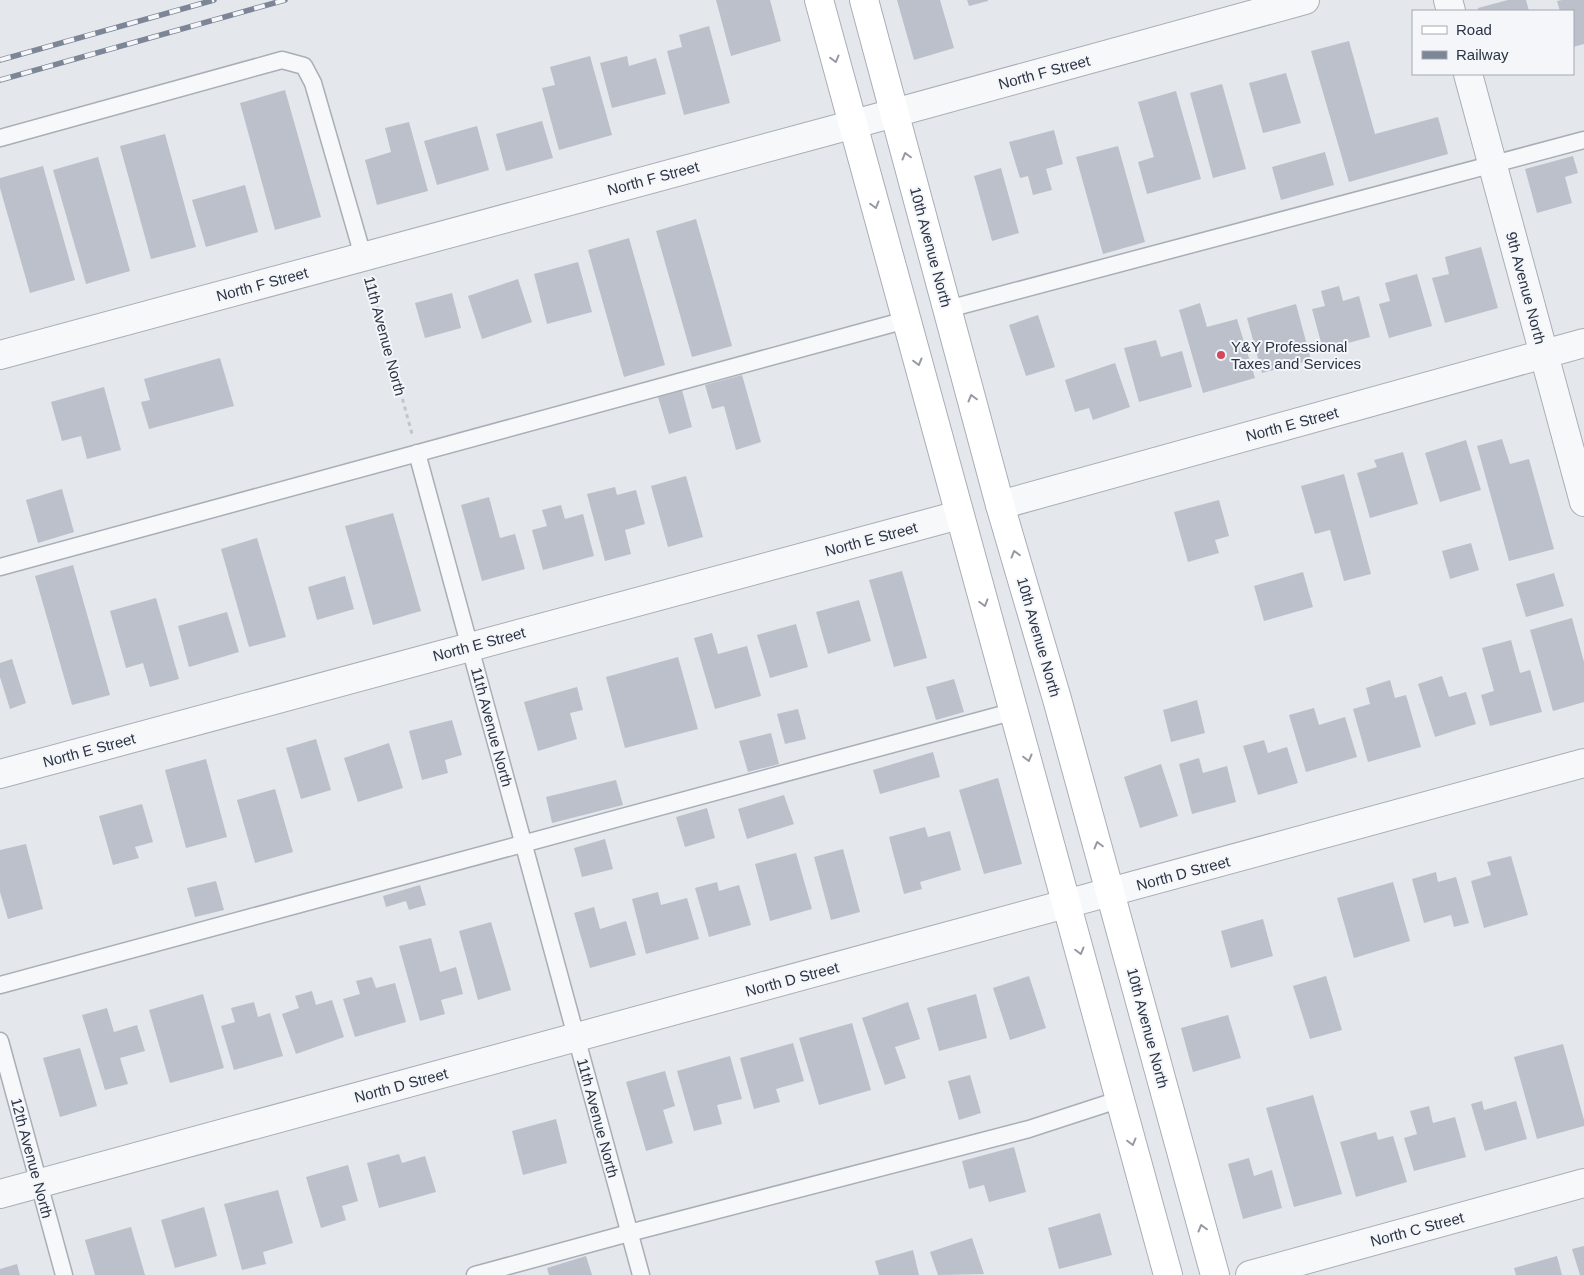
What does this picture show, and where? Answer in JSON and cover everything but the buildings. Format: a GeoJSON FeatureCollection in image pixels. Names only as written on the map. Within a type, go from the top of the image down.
{"type":"FeatureCollection","features":[{"type":"Feature","properties":{"kind":"main road"},"geometry":{"type":"LineString","coordinates":[[819,0],[1168,1275]]}},
{"type":"Feature","properties":{"kind":"main road","name":"10th Avenue North"},"geometry":{"type":"LineString","coordinates":[[864,0],[1000,504],[1060,708],[1215,1275]]}},
{"type":"Feature","properties":{"kind":"street","name":"North F Street"},"geometry":{"type":"LineString","coordinates":[[0,355],[1305,0]]}},
{"type":"Feature","properties":{"kind":"street","name":"9th Avenue North"},"geometry":{"type":"LineString","coordinates":[[1468,75],[1584,502]]}},
{"type":"Feature","properties":{"kind":"street","name":"North E Street"},"geometry":{"type":"LineString","coordinates":[[1000,504],[1584,343]]}},
{"type":"Feature","properties":{"kind":"street","name":"North E Street"},"geometry":{"type":"LineString","coordinates":[[0,774],[959,515]]}},
{"type":"Feature","properties":{"kind":"street","name":"North D Street"},"geometry":{"type":"LineString","coordinates":[[0,1194],[1584,763]]}},
{"type":"Feature","properties":{"kind":"street","name":"North C Street"},"geometry":{"type":"LineString","coordinates":[[1250,1275],[1584,1183]]}},
{"type":"Feature","properties":{"kind":"lane","name":"11th Avenue North"},"geometry":{"type":"LineString","coordinates":[[0,138],[282,60],[304,66],[313,83],[363,256]]}},
{"type":"Feature","properties":{"kind":"lane"},"geometry":{"type":"LineString","coordinates":[[948,309],[1584,140]]}},
{"type":"Feature","properties":{"kind":"lane"},"geometry":{"type":"LineString","coordinates":[[0,567],[906,320]]}},
{"type":"Feature","properties":{"kind":"lane","name":"11th Avenue North"},"geometry":{"type":"LineString","coordinates":[[417,454],[641,1275]]}},
{"type":"Feature","properties":{"kind":"lane"},"geometry":{"type":"LineString","coordinates":[[0,985],[1015,711]]}},
{"type":"Feature","properties":{"kind":"lane","name":"12th Avenue North"},"geometry":{"type":"LineString","coordinates":[[0,1041],[64,1275]]}},
{"type":"Feature","properties":{"kind":"lane"},"geometry":{"type":"LineString","coordinates":[[475,1275],[1029,1129],[1121,1100]]}},
{"type":"Feature","properties":{"kind":"path","name":"11th Avenue North"},"geometry":{"type":"LineString","coordinates":[[363,256],[417,454]]}},
{"type":"Feature","properties":{"kind":"railway"},"geometry":{"type":"LineString","coordinates":[[0,60],[214,0]]}},
{"type":"Feature","properties":{"kind":"railway"},"geometry":{"type":"LineString","coordinates":[[0,80],[285,0]]}},
{"type":"Feature","properties":{"kind":"place","name":"Y&Y Professional Taxes and Services"},"geometry":{"type":"Point","coordinates":[1221,355]}}]}
